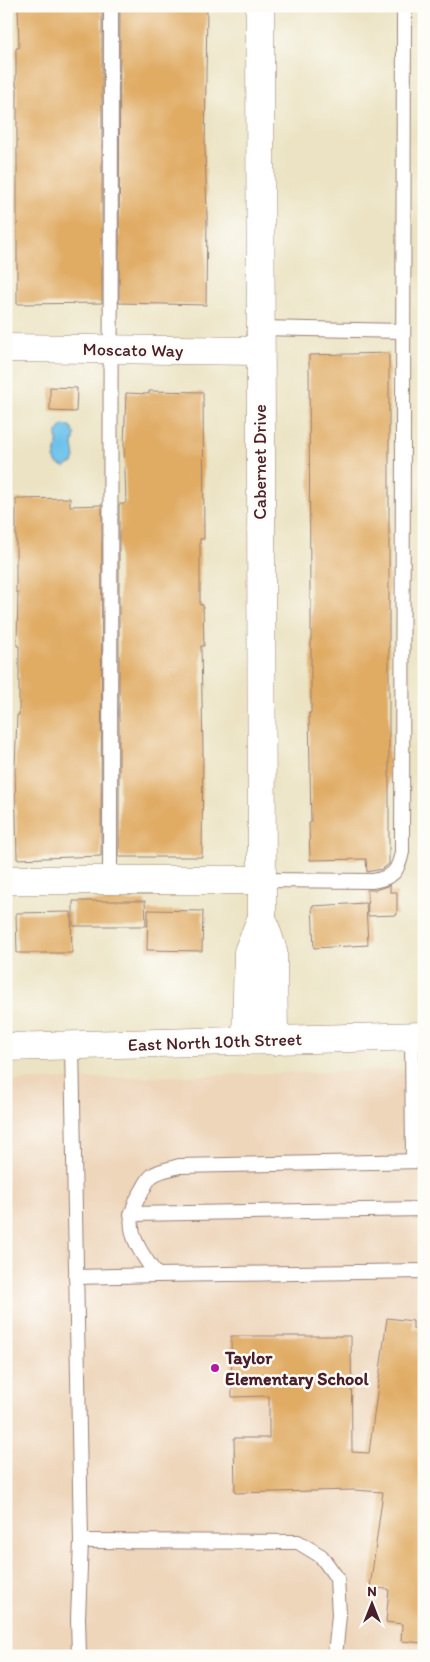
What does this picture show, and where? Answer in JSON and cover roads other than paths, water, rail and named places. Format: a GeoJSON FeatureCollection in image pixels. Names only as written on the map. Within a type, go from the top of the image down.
{"type":"FeatureCollection","features":[{"type":"Feature","properties":{"kind":"street","name":"Cabernet Drive"},"geometry":{"type":"LineString","coordinates":[[260,6],[261,880],[262,917],[273,951],[274,1041]]}},
{"type":"Feature","properties":{"kind":"street","name":"Moscato Way"},"geometry":{"type":"LineString","coordinates":[[6,348],[110,349],[260,340]]}},
{"type":"Feature","properties":{"kind":"street"},"geometry":{"type":"LineString","coordinates":[[6,880],[261,880]]}},
{"type":"Feature","properties":{"kind":"street","name":"Cabernet Drive"},"geometry":{"type":"LineString","coordinates":[[246,1041],[248,952],[262,917]]}},
{"type":"Feature","properties":{"kind":"street","name":"East North 10th Street"},"geometry":{"type":"LineString","coordinates":[[6,1047],[418,1036]]}},
{"type":"Feature","properties":{"kind":"lane"},"geometry":{"type":"LineString","coordinates":[[110,880],[111,6]]}},
{"type":"Feature","properties":{"kind":"lane"},"geometry":{"type":"LineString","coordinates":[[261,880],[373,881],[388,878],[399,867],[402,852],[404,6]]}},
{"type":"Feature","properties":{"kind":"lane"},"geometry":{"type":"LineString","coordinates":[[260,340],[403,331]]}},
{"type":"Feature","properties":{"kind":"lane"},"geometry":{"type":"LineString","coordinates":[[157,1275],[141,1254],[132,1232],[131,1214],[136,1200],[152,1175],[179,1166],[418,1161],[418,1036]]}},
{"type":"Feature","properties":{"kind":"lane"},"geometry":{"type":"LineString","coordinates":[[72,1046],[81,1541],[78,1618],[79,1656]]}},
{"type":"Feature","properties":{"kind":"lane"},"geometry":{"type":"LineString","coordinates":[[131,1214],[424,1209]]}},
{"type":"Feature","properties":{"kind":"lane"},"geometry":{"type":"LineString","coordinates":[[76,1277],[424,1271]]}},
{"type":"Feature","properties":{"kind":"lane"},"geometry":{"type":"LineString","coordinates":[[81,1541],[298,1542],[321,1556],[338,1578],[339,1615],[335,1656]]}},
{"type":"Feature","properties":{"kind":"water"},"geometry":{"type":"Polygon","coordinates":[[[63,425],[70,426],[75,434],[73,445],[75,458],[73,463],[65,467],[57,464],[54,458],[57,447],[57,432],[63,425]]]}},
{"type":"Feature","properties":{"kind":"place","name":"Taylor Elementary School"},"geometry":{"type":"Point","coordinates":[215,1368]}}]}
